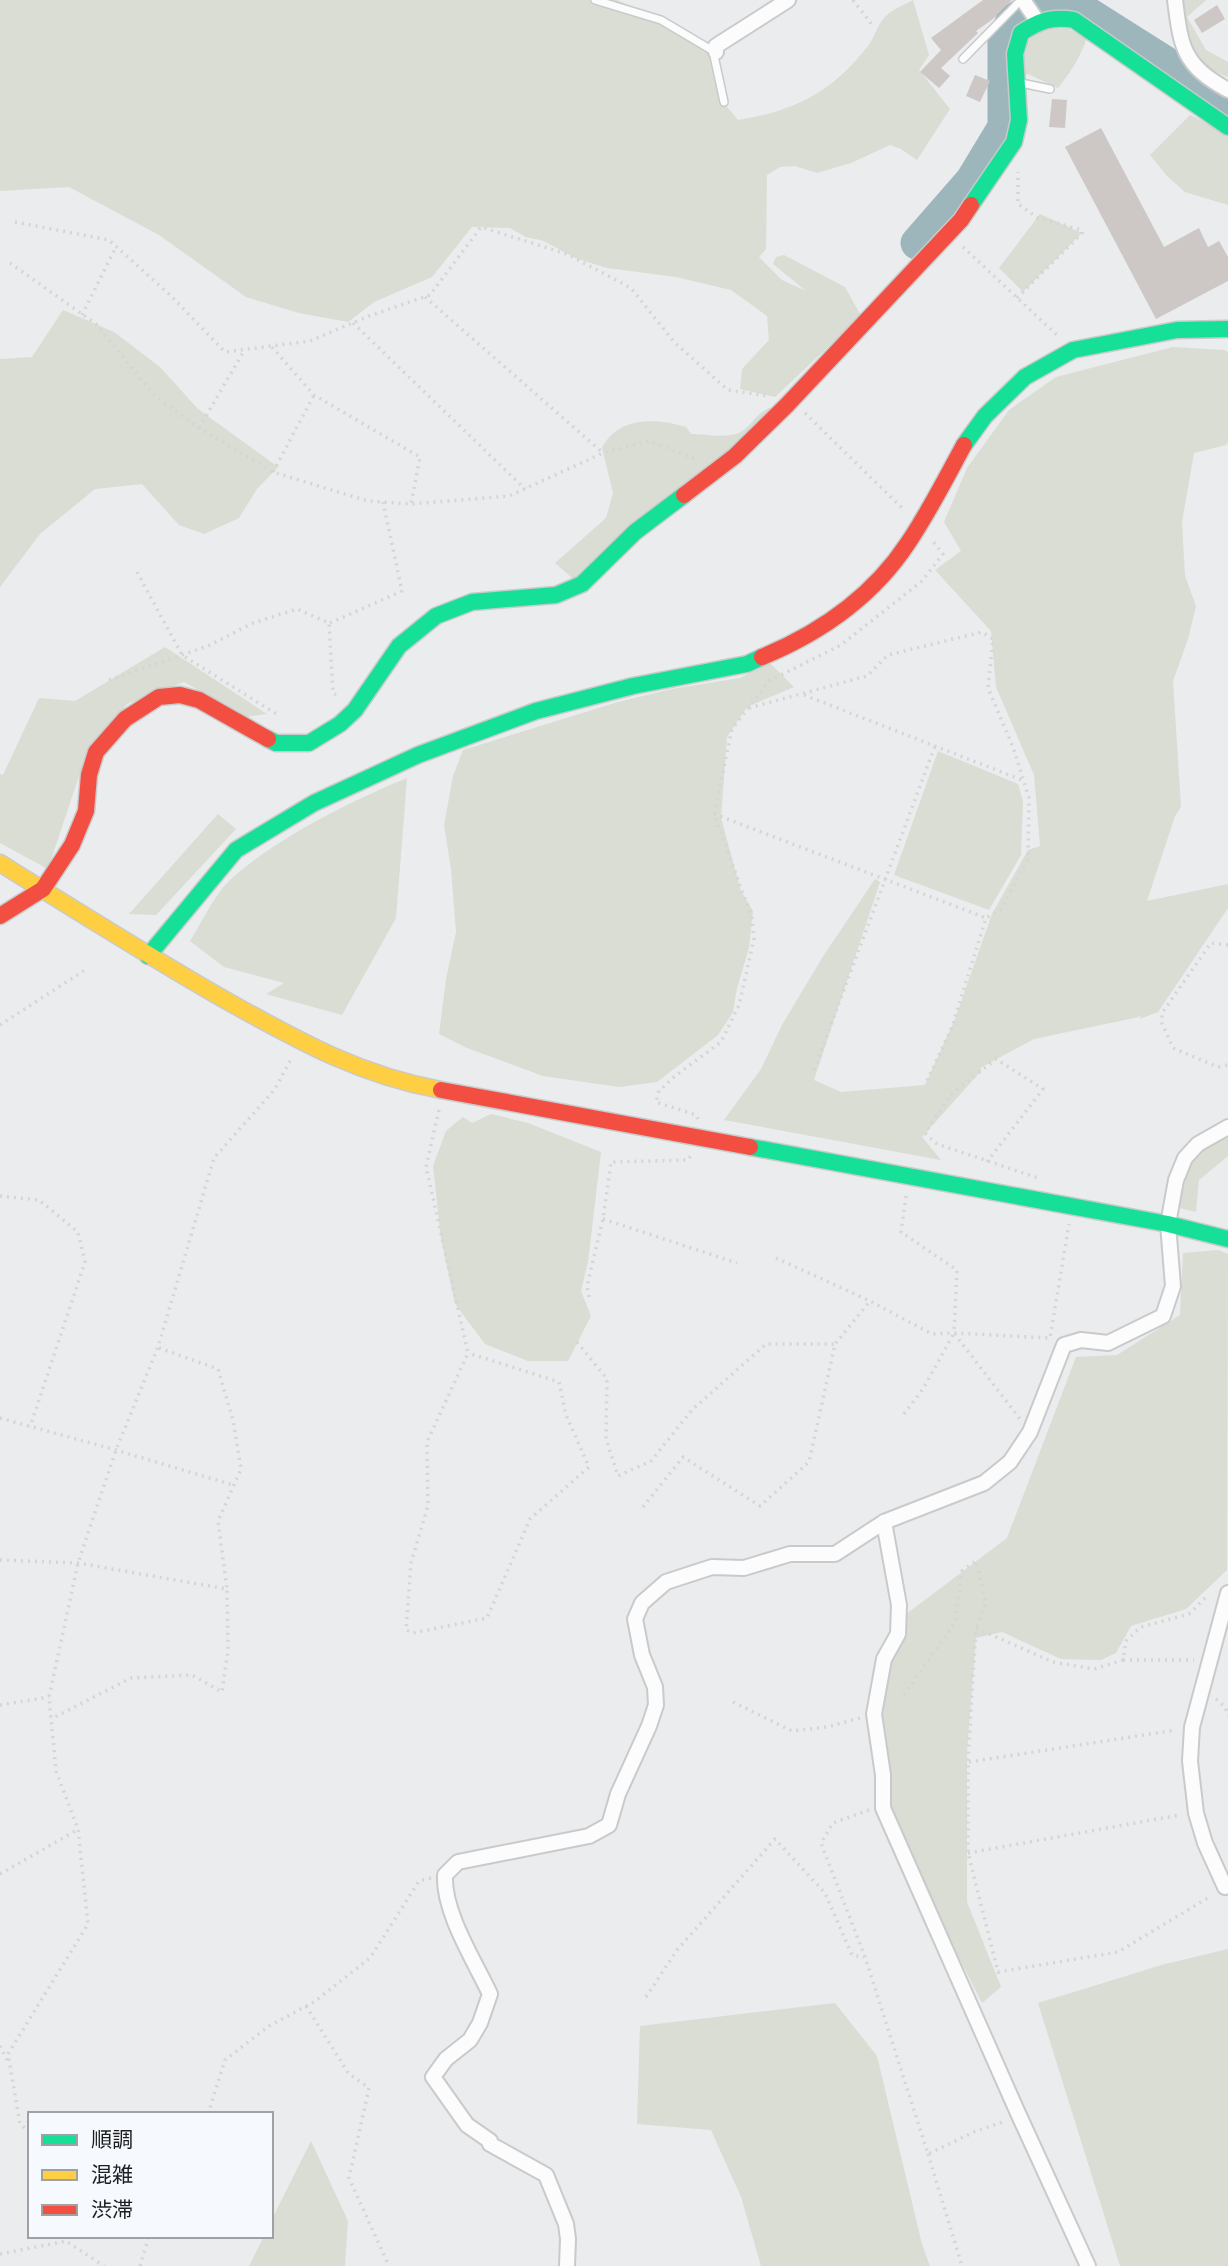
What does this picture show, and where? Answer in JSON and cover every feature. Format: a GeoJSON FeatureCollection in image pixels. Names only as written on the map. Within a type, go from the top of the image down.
{"type":"FeatureCollection","features":[{"type":"Feature","properties":{"kind":"street"},"geometry":{"type":"LineString","coordinates":[[1175,0],[1182,47],[1190,62],[1228,90]]}},
{"type":"Feature","properties":{"kind":"street"},"geometry":{"type":"LineString","coordinates":[[1022,1],[1036,19]]}},
{"type":"Feature","properties":{"kind":"street"},"geometry":{"type":"LineString","coordinates":[[714,51],[716,46],[777,3]]}},
{"type":"Feature","properties":{"kind":"street"},"geometry":{"type":"LineString","coordinates":[[0,916],[43,889],[72,845],[86,811],[89,775],[96,751],[125,719],[159,697],[180,695],[199,700],[276,743],[309,743],[340,724],[355,710],[399,646],[436,616],[472,602],[556,595],[582,584],[635,532],[735,456],[792,400],[961,220],[1014,139],[1019,120],[1015,54],[1021,33],[1036,19],[1057,17],[1073,20],[1228,127]]}},
{"type":"Feature","properties":{"kind":"street"},"geometry":{"type":"LineString","coordinates":[[148,956],[236,850],[314,803],[418,755],[536,711],[632,686],[747,663],[798,642],[845,611],[879,580],[908,544],[968,439],[985,416],[1025,377],[1073,350],[1177,330],[1228,329]]}},
{"type":"Feature","properties":{"kind":"street"},"geometry":{"type":"LineString","coordinates":[[0,863],[148,956],[299,1041],[337,1060],[412,1085],[1168,1224],[1228,1239]]}},
{"type":"Feature","properties":{"kind":"street"},"geometry":{"type":"LineString","coordinates":[[567,2266],[566,2224],[546,2175],[490,2144],[490,2141],[467,2125],[433,2077],[446,2059],[470,2040],[480,2023],[490,1994],[456,1923],[444,1890],[445,1875],[458,1862],[589,1836],[609,1825],[618,1794],[656,1706],[655,1688],[642,1655],[635,1619],[642,1603],[666,1582],[712,1567],[744,1568],[790,1554],[835,1554],[884,1522],[984,1483],[1010,1462],[1030,1432],[1064,1345],[1080,1340],[1108,1343],[1163,1316],[1173,1286],[1168,1224],[1176,1180],[1185,1158],[1198,1144],[1228,1127]]}},
{"type":"Feature","properties":{"kind":"street"},"geometry":{"type":"LineString","coordinates":[[884,1522],[899,1605],[898,1634],[884,1659],[874,1714],[883,1775],[883,1808],[1088,2266]]}},
{"type":"Feature","properties":{"kind":"street"},"geometry":{"type":"LineString","coordinates":[[1225,1887],[1215,1870],[1196,1813],[1190,1761],[1192,1727],[1228,1593]]}},
{"type":"Feature","properties":{"kind":"lane"},"geometry":{"type":"LineString","coordinates":[[595,0],[661,20],[714,51],[724,102]]}},
{"type":"Feature","properties":{"kind":"lane"},"geometry":{"type":"LineString","coordinates":[[963,59],[1022,1]]}},
{"type":"Feature","properties":{"kind":"lane"},"geometry":{"type":"LineString","coordinates":[[1016,82],[1050,89]]}},
{"type":"Feature","properties":{"kind":"path"},"geometry":{"type":"LineString","coordinates":[[853,0],[873,26]]}},
{"type":"Feature","properties":{"kind":"path"},"geometry":{"type":"LineString","coordinates":[[1014,139],[1019,178],[1018,204],[1038,218],[1082,230],[1017,298]]}},
{"type":"Feature","properties":{"kind":"path"},"geometry":{"type":"LineString","coordinates":[[15,222],[109,240],[171,296],[225,352],[310,341],[430,296],[481,227],[567,254],[631,288],[674,342],[728,390],[792,400],[919,525],[943,554],[922,581],[841,645],[769,681],[732,729],[714,814],[752,918],[754,939],[739,1005],[721,1042],[659,1091],[656,1102],[696,1115],[704,1139],[688,1160],[611,1162],[603,1219],[587,1286],[589,1297]]}},
{"type":"Feature","properties":{"kind":"path"},"geometry":{"type":"LineString","coordinates":[[949,234],[1073,350]]}},
{"type":"Feature","properties":{"kind":"path"},"geometry":{"type":"LineString","coordinates":[[82,315],[116,247]]}},
{"type":"Feature","properties":{"kind":"path"},"geometry":{"type":"LineString","coordinates":[[10,263],[96,324],[155,397],[199,428],[273,472],[368,500],[411,504],[509,496],[603,453],[650,441],[718,469]]}},
{"type":"Feature","properties":{"kind":"path"},"geometry":{"type":"LineString","coordinates":[[425,297],[603,453]]}},
{"type":"Feature","properties":{"kind":"path"},"geometry":{"type":"LineString","coordinates":[[353,323],[525,489]]}},
{"type":"Feature","properties":{"kind":"path"},"geometry":{"type":"LineString","coordinates":[[272,347],[314,395],[420,457],[411,504]]}},
{"type":"Feature","properties":{"kind":"path"},"geometry":{"type":"LineString","coordinates":[[199,428],[244,351]]}},
{"type":"Feature","properties":{"kind":"path"},"geometry":{"type":"LineString","coordinates":[[273,472],[314,395]]}},
{"type":"Feature","properties":{"kind":"path"},"geometry":{"type":"LineString","coordinates":[[109,680],[208,646],[253,623],[297,609],[330,623],[402,591],[383,502]]}},
{"type":"Feature","properties":{"kind":"path"},"geometry":{"type":"LineString","coordinates":[[137,572],[182,655],[278,715]]}},
{"type":"Feature","properties":{"kind":"path"},"geometry":{"type":"LineString","coordinates":[[330,623],[333,693],[355,710]]}},
{"type":"Feature","properties":{"kind":"path"},"geometry":{"type":"LineString","coordinates":[[747,709],[867,676],[888,656],[982,632],[993,639],[988,688],[1013,747],[1029,798],[1028,859],[1001,909],[986,918],[952,1027],[925,1085]]}},
{"type":"Feature","properties":{"kind":"path"},"geometry":{"type":"LineString","coordinates":[[802,694],[1022,780]]}},
{"type":"Feature","properties":{"kind":"path"},"geometry":{"type":"LineString","coordinates":[[814,1070],[935,746]]}},
{"type":"Feature","properties":{"kind":"path"},"geometry":{"type":"LineString","coordinates":[[714,814],[986,918]]}},
{"type":"Feature","properties":{"kind":"path"},"geometry":{"type":"LineString","coordinates":[[1228,945],[1211,943],[1162,1013],[1162,1023],[1173,1048],[1218,1067],[1228,1065]]}},
{"type":"Feature","properties":{"kind":"path"},"geometry":{"type":"LineString","coordinates":[[0,1025],[88,968]]}},
{"type":"Feature","properties":{"kind":"path"},"geometry":{"type":"LineString","coordinates":[[28,2130],[20,2124],[8,2054],[88,1924],[78,1829],[56,1771],[49,1697],[78,1563],[116,1450],[158,1347],[214,1158],[275,1088],[299,1041]]}},
{"type":"Feature","properties":{"kind":"path"},"geometry":{"type":"LineString","coordinates":[[987,1161],[1043,1089],[996,1059],[950,1095],[925,1133],[937,1144],[1048,1182]]}},
{"type":"Feature","properties":{"kind":"path"},"geometry":{"type":"LineString","coordinates":[[443,1091],[426,1167],[468,1353],[427,1442],[428,1506],[410,1575],[407,1630],[413,1633],[487,1618],[530,1519],[589,1467],[566,1415],[559,1382],[468,1353]]}},
{"type":"Feature","properties":{"kind":"path"},"geometry":{"type":"LineString","coordinates":[[904,1414],[923,1389],[954,1333],[957,1270],[901,1232],[909,1177]]}},
{"type":"Feature","properties":{"kind":"path"},"geometry":{"type":"LineString","coordinates":[[0,1196],[39,1200],[78,1232],[85,1262],[30,1427]]}},
{"type":"Feature","properties":{"kind":"path"},"geometry":{"type":"LineString","coordinates":[[776,1258],[870,1301],[932,1334],[1050,1338],[1072,1207]]}},
{"type":"Feature","properties":{"kind":"path"},"geometry":{"type":"LineString","coordinates":[[603,1219],[737,1263]]}},
{"type":"Feature","properties":{"kind":"path"},"geometry":{"type":"LineString","coordinates":[[643,1507],[683,1457],[760,1506],[809,1462],[835,1345],[870,1301]]}},
{"type":"Feature","properties":{"kind":"path"},"geometry":{"type":"LineString","coordinates":[[954,1333],[1030,1432]]}},
{"type":"Feature","properties":{"kind":"path"},"geometry":{"type":"LineString","coordinates":[[577,1342],[607,1379],[607,1439],[618,1476],[651,1461],[692,1410],[766,1344],[835,1345]]}},
{"type":"Feature","properties":{"kind":"path"},"geometry":{"type":"LineString","coordinates":[[51,1719],[131,1678],[192,1675],[222,1692],[228,1650],[227,1589],[218,1521],[241,1469],[233,1420],[218,1368],[158,1347]]}},
{"type":"Feature","properties":{"kind":"path"},"geometry":{"type":"LineString","coordinates":[[0,1419],[233,1485]]}},
{"type":"Feature","properties":{"kind":"path"},"geometry":{"type":"LineString","coordinates":[[0,1560],[78,1563],[227,1589]]}},
{"type":"Feature","properties":{"kind":"path"},"geometry":{"type":"LineString","coordinates":[[904,1695],[955,1622],[962,1572],[976,1561],[986,1602],[976,1628],[968,1762],[968,1853],[998,1972],[1118,1952],[1225,1887]]}},
{"type":"Feature","properties":{"kind":"path"},"geometry":{"type":"LineString","coordinates":[[1122,1660],[1126,1641],[1141,1627],[1189,1614],[1205,1598]]}},
{"type":"Feature","properties":{"kind":"path"},"geometry":{"type":"LineString","coordinates":[[976,1628],[1053,1662],[1094,1669],[1122,1660],[1210,1660]]}},
{"type":"Feature","properties":{"kind":"path"},"geometry":{"type":"LineString","coordinates":[[1201,1695],[1219,1699],[1226,1707],[1228,1716]]}},
{"type":"Feature","properties":{"kind":"path"},"geometry":{"type":"LineString","coordinates":[[0,1705],[49,1697]]}},
{"type":"Feature","properties":{"kind":"path"},"geometry":{"type":"LineString","coordinates":[[733,1702],[792,1731],[827,1727],[874,1714]]}},
{"type":"Feature","properties":{"kind":"path"},"geometry":{"type":"LineString","coordinates":[[968,1762],[1192,1727]]}},
{"type":"Feature","properties":{"kind":"path"},"geometry":{"type":"LineString","coordinates":[[885,1805],[833,1823],[821,1843],[865,1957],[962,2266]]}},
{"type":"Feature","properties":{"kind":"path"},"geometry":{"type":"LineString","coordinates":[[968,1853],[1196,1813]]}},
{"type":"Feature","properties":{"kind":"path"},"geometry":{"type":"LineString","coordinates":[[0,1874],[78,1829]]}},
{"type":"Feature","properties":{"kind":"path"},"geometry":{"type":"LineString","coordinates":[[646,1997],[677,1950],[775,1839],[825,1893],[852,1955],[865,1957]]}},
{"type":"Feature","properties":{"kind":"path"},"geometry":{"type":"LineString","coordinates":[[209,2112],[225,2060],[270,2026],[306,2006],[370,1958],[419,1881],[445,1875]]}},
{"type":"Feature","properties":{"kind":"path"},"geometry":{"type":"LineString","coordinates":[[306,2006],[349,2074],[369,2088],[349,2178],[389,2266]]}},
{"type":"Feature","properties":{"kind":"path"},"geometry":{"type":"LineString","coordinates":[[0,2046],[10,2064]]}},
{"type":"Feature","properties":{"kind":"path"},"geometry":{"type":"LineString","coordinates":[[928,2154],[976,2131],[1020,2117]]}},
{"type":"Feature","properties":{"kind":"path"},"geometry":{"type":"LineString","coordinates":[[140,2266],[148,2238]]}},
{"type":"Feature","properties":{"kind":"path"},"geometry":{"type":"LineString","coordinates":[[0,2255],[66,2242],[104,2266]]}},
{"type":"Feature","properties":{"kind":"shaded area"},"geometry":{"type":"Polygon","coordinates":[[[0,0],[617,0],[716,52],[718,96],[738,120],[795,105],[826,87],[841,76],[868,46],[885,17],[913,0],[929,55],[919,70],[950,109],[917,160],[890,145],[851,163],[817,173],[795,166],[780,167],[767,175],[766,249],[759,257],[782,280],[806,291],[773,264],[776,257],[784,255],[845,287],[861,316],[775,397],[740,389],[742,369],[769,340],[767,316],[731,290],[676,277],[607,268],[575,258],[544,241],[526,237],[510,228],[472,227],[432,277],[374,302],[348,322],[299,313],[246,297],[159,235],[69,187],[0,191],[0,0]]]}},
{"type":"Feature","properties":{"kind":"shaded area"},"geometry":{"type":"Polygon","coordinates":[[[1180,0],[1206,0],[1187,17],[1206,50],[1228,62],[1228,77],[1203,63],[1190,48],[1180,0]]]}},
{"type":"Feature","properties":{"kind":"shaded area"},"geometry":{"type":"Polygon","coordinates":[[[1042,27],[1068,29],[1087,38],[1075,64],[1058,88],[1028,74],[1023,76],[1018,52],[1031,34],[1042,27]]]}},
{"type":"Feature","properties":{"kind":"shaded area"},"geometry":{"type":"Polygon","coordinates":[[[1190,115],[1228,134],[1228,205],[1185,192],[1150,155],[1190,115]]]}},
{"type":"Feature","properties":{"kind":"shaded area"},"geometry":{"type":"Polygon","coordinates":[[[1040,214],[1082,233],[1023,292],[999,268],[1040,214]]]}},
{"type":"Feature","properties":{"kind":"shaded area"},"geometry":{"type":"Polygon","coordinates":[[[63,310],[114,332],[160,367],[198,409],[278,467],[257,489],[239,518],[204,534],[179,525],[142,484],[95,489],[40,534],[0,587],[0,359],[32,357],[63,310]]]}},
{"type":"Feature","properties":{"kind":"shaded area"},"geometry":{"type":"Polygon","coordinates":[[[1173,347],[1228,352],[1228,442],[1226,445],[1194,453],[1182,522],[1185,576],[1196,606],[1173,681],[1181,807],[1175,816],[1147,901],[1228,884],[1228,908],[1158,1012],[1140,1019],[1141,1015],[1034,1039],[980,1068],[982,1070],[922,1137],[941,1160],[724,1120],[761,1069],[782,1025],[822,958],[875,879],[880,882],[814,1080],[841,1092],[925,1085],[955,1019],[992,914],[1028,850],[1040,846],[1034,775],[996,687],[991,631],[935,570],[961,551],[944,522],[967,468],[1009,410],[1056,377],[1173,347]]]}},
{"type":"Feature","properties":{"kind":"shaded area"},"geometry":{"type":"Polygon","coordinates":[[[771,407],[759,428],[580,585],[555,563],[606,518],[613,493],[602,448],[618,430],[639,422],[651,421],[686,427],[691,434],[730,435],[741,432],[771,407]]]}},
{"type":"Feature","properties":{"kind":"shaded area"},"geometry":{"type":"Polygon","coordinates":[[[165,647],[267,714],[246,717],[184,682],[127,704],[84,761],[48,869],[0,843],[0,774],[3,775],[39,698],[75,701],[165,647]]]}},
{"type":"Feature","properties":{"kind":"shaded area"},"geometry":{"type":"Polygon","coordinates":[[[770,663],[794,687],[747,707],[727,737],[721,818],[741,891],[753,911],[749,948],[733,1012],[718,1035],[657,1082],[619,1087],[543,1076],[467,1048],[439,1034],[446,979],[456,932],[444,825],[453,776],[463,750],[618,702],[672,689],[740,678],[770,663]]]}},
{"type":"Feature","properties":{"kind":"shaded area"},"geometry":{"type":"Polygon","coordinates":[[[938,751],[1018,784],[1023,801],[1021,855],[989,910],[894,875],[938,751]]]}},
{"type":"Feature","properties":{"kind":"shaded area"},"geometry":{"type":"Polygon","coordinates":[[[407,778],[396,918],[342,1015],[266,994],[284,983],[224,967],[190,941],[223,888],[246,866],[313,823],[407,778]]]}},
{"type":"Feature","properties":{"kind":"shaded area"},"geometry":{"type":"Polygon","coordinates":[[[218,814],[236,829],[156,915],[129,914],[218,814]]]}},
{"type":"Feature","properties":{"kind":"shaded area"},"geometry":{"type":"Polygon","coordinates":[[[491,1114],[528,1123],[601,1152],[588,1262],[581,1291],[591,1316],[568,1361],[528,1361],[485,1344],[455,1304],[441,1239],[433,1166],[446,1131],[463,1117],[472,1123],[491,1114]]]}},
{"type":"Feature","properties":{"kind":"shaded area"},"geometry":{"type":"Polygon","coordinates":[[[1228,1135],[1228,1156],[1199,1180],[1196,1212],[1179,1208],[1183,1181],[1191,1163],[1205,1149],[1228,1135]]]}},
{"type":"Feature","properties":{"kind":"shaded area"},"geometry":{"type":"Polygon","coordinates":[[[1218,1250],[1228,1254],[1227,1570],[1186,1609],[1131,1626],[1116,1653],[1101,1660],[1061,1659],[1002,1632],[976,1638],[967,1751],[967,1902],[1001,1987],[982,2003],[886,1814],[874,1714],[905,1615],[1007,1538],[1076,1357],[1117,1355],[1180,1315],[1183,1253],[1218,1250]]]}},
{"type":"Feature","properties":{"kind":"shaded area"},"geometry":{"type":"Polygon","coordinates":[[[1228,1949],[1228,2266],[1120,2266],[1038,2003],[1165,1964],[1228,1949]]]}},
{"type":"Feature","properties":{"kind":"shaded area"},"geometry":{"type":"Polygon","coordinates":[[[835,2003],[877,2056],[922,2244],[930,2266],[761,2266],[741,2197],[711,2130],[637,2124],[640,2026],[835,2003]]]}},
{"type":"Feature","properties":{"kind":"shaded area"},"geometry":{"type":"Polygon","coordinates":[[[311,2141],[348,2221],[345,2266],[249,2266],[263,2238],[273,2238],[273,2217],[311,2141]]]}},
{"type":"Feature","properties":{"kind":"building"},"geometry":{"type":"Polygon","coordinates":[[[983,0],[1012,0],[976,31],[978,33],[941,68],[950,76],[939,88],[920,72],[941,50],[931,38],[983,0]]]}},
{"type":"Feature","properties":{"kind":"building"},"geometry":{"type":"Polygon","coordinates":[[[1217,5],[1225,19],[1202,33],[1194,20],[1217,5]]]}},
{"type":"Feature","properties":{"kind":"building"},"geometry":{"type":"Polygon","coordinates":[[[975,75],[990,81],[980,102],[966,96],[975,75]]]}},
{"type":"Feature","properties":{"kind":"building"},"geometry":{"type":"Polygon","coordinates":[[[1052,99],[1067,100],[1065,128],[1049,127],[1052,99]]]}},
{"type":"Feature","properties":{"kind":"building"},"geometry":{"type":"Polygon","coordinates":[[[1101,128],[1164,247],[1199,228],[1208,247],[1219,241],[1228,257],[1228,281],[1156,319],[1065,147],[1101,128]]]}},
{"type":"Feature","properties":{"kind":"waterway"},"geometry":{"type":"LineString","coordinates":[[917,243],[972,180],[1004,127],[1004,40],[1012,21],[1036,6],[1059,3],[1084,11],[1228,102]]}},
{"type":"Feature","properties":{"kind":"traffic: fast"},"geometry":{"type":"LineString","coordinates":[[971,205],[1014,142],[1019,120],[1015,54],[1021,33],[1046,20],[1074,20],[1228,127]]}},
{"type":"Feature","properties":{"kind":"traffic: fast"},"geometry":{"type":"LineString","coordinates":[[964,445],[985,416],[1025,377],[1073,350],[1177,330],[1228,329]]}},
{"type":"Feature","properties":{"kind":"traffic: fast"},"geometry":{"type":"LineString","coordinates":[[268,739],[276,743],[309,743],[340,724],[355,710],[399,646],[436,616],[472,602],[556,595],[582,584],[635,532],[684,495]]}},
{"type":"Feature","properties":{"kind":"traffic: fast"},"geometry":{"type":"LineString","coordinates":[[148,956],[236,850],[314,803],[418,755],[536,711],[633,686],[747,664],[762,657]]}},
{"type":"Feature","properties":{"kind":"traffic: fast"},"geometry":{"type":"LineString","coordinates":[[750,1147],[1168,1224],[1228,1239]]}},
{"type":"Feature","properties":{"kind":"traffic: slow"},"geometry":{"type":"LineString","coordinates":[[0,863],[227,1001],[305,1043],[356,1066],[411,1084],[441,1090]]}},
{"type":"Feature","properties":{"kind":"traffic: jam"},"geometry":{"type":"LineString","coordinates":[[684,495],[735,456],[787,405],[961,220],[971,205]]}},
{"type":"Feature","properties":{"kind":"traffic: jam"},"geometry":{"type":"LineString","coordinates":[[762,657],[804,637],[844,611],[879,580],[916,531],[964,445]]}},
{"type":"Feature","properties":{"kind":"traffic: jam"},"geometry":{"type":"LineString","coordinates":[[0,916],[43,889],[72,845],[86,811],[89,775],[96,752],[125,719],[159,697],[180,695],[199,700],[268,739]]}},
{"type":"Feature","properties":{"kind":"traffic: jam"},"geometry":{"type":"LineString","coordinates":[[441,1090],[750,1147]]}}]}
